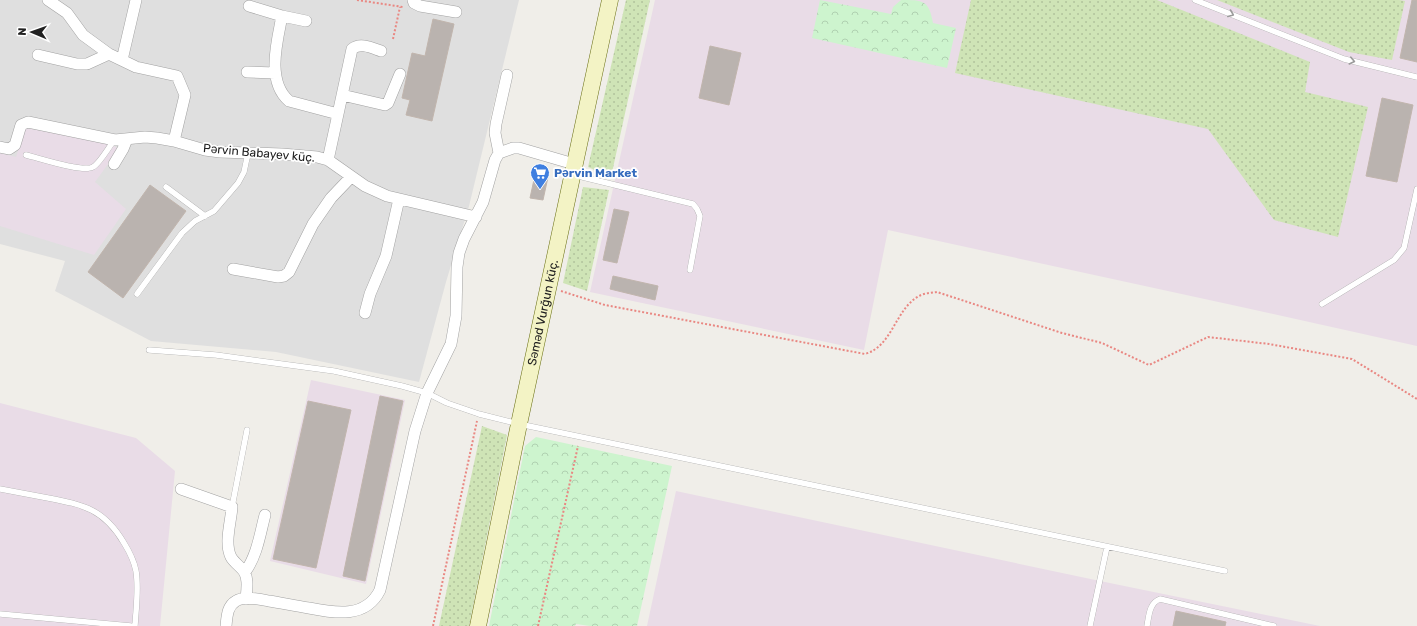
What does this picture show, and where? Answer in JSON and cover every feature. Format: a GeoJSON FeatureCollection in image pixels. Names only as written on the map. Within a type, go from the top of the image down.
{"type":"FeatureCollection","features":[{"type":"Feature","properties":{"kind":"main road","name":"Səməd Vurğun küç."},"geometry":{"type":"LineString","coordinates":[[478,626],[519,424],[610,0]]}},
{"type":"Feature","properties":{"kind":"street"},"geometry":{"type":"LineString","coordinates":[[48,0],[67,13],[83,35],[109,54],[136,67],[177,76],[182,86],[184,95],[174,141]]}},
{"type":"Feature","properties":{"kind":"street"},"geometry":{"type":"LineString","coordinates":[[122,60],[136,0]]}},
{"type":"Feature","properties":{"kind":"street"},"geometry":{"type":"LineString","coordinates":[[414,1],[420,6],[456,12]]}},
{"type":"Feature","properties":{"kind":"street"},"geometry":{"type":"LineString","coordinates":[[249,6],[282,16],[306,21]]}},
{"type":"Feature","properties":{"kind":"street"},"geometry":{"type":"LineString","coordinates":[[282,16],[275,58],[275,73],[283,96],[289,102],[338,114]]}},
{"type":"Feature","properties":{"kind":"street"},"geometry":{"type":"LineString","coordinates":[[328,160],[352,49],[355,46],[361,45],[381,51]]}},
{"type":"Feature","properties":{"kind":"street"},"geometry":{"type":"LineString","coordinates":[[38,55],[78,64],[87,64],[109,54]]}},
{"type":"Feature","properties":{"kind":"street"},"geometry":{"type":"LineString","coordinates":[[248,72],[275,73]]}},
{"type":"Feature","properties":{"kind":"street"},"geometry":{"type":"LineString","coordinates":[[342,95],[384,105],[388,104],[400,74]]}},
{"type":"Feature","properties":{"kind":"street"},"geometry":{"type":"LineString","coordinates":[[500,153],[496,133],[496,124],[507,75]]}},
{"type":"Feature","properties":{"kind":"street","name":"Pərvin Babayev küç."},"geometry":{"type":"LineString","coordinates":[[0,147],[9,148],[15,145],[22,124],[28,122],[114,140],[144,137],[174,141],[205,150],[301,155],[328,160],[365,186],[387,196],[476,217]]}},
{"type":"Feature","properties":{"kind":"street"},"geometry":{"type":"LineString","coordinates":[[114,164],[127,139]]}},
{"type":"Feature","properties":{"kind":"street"},"geometry":{"type":"LineString","coordinates":[[226,626],[227,613],[232,604],[237,600],[258,599],[338,613],[361,609],[377,597],[380,590],[415,431],[427,393],[450,344],[456,316],[457,267],[459,253],[464,239],[483,202],[495,160],[500,153],[513,148],[519,148],[573,169]]}},
{"type":"Feature","properties":{"kind":"street"},"geometry":{"type":"LineString","coordinates":[[232,269],[278,277],[284,276],[289,272],[313,224],[331,198],[351,177]]}},
{"type":"Feature","properties":{"kind":"street"},"geometry":{"type":"LineString","coordinates":[[365,313],[370,294],[386,256],[399,199]]}},
{"type":"Feature","properties":{"kind":"street"},"geometry":{"type":"LineString","coordinates":[[181,489],[232,507],[228,539],[229,549],[231,558],[245,572],[247,579],[246,599]]}},
{"type":"Feature","properties":{"kind":"street"},"geometry":{"type":"LineString","coordinates":[[245,572],[254,557],[265,515]]}},
{"type":"Feature","properties":{"kind":"lane"},"geometry":{"type":"LineString","coordinates":[[1195,0],[1344,59],[1417,77]]}},
{"type":"Feature","properties":{"kind":"lane"},"geometry":{"type":"LineString","coordinates":[[26,155],[88,170],[94,167],[114,140]]}},
{"type":"Feature","properties":{"kind":"lane"},"geometry":{"type":"LineString","coordinates":[[138,294],[182,233],[195,221],[214,211],[238,183],[244,172],[248,153]]}},
{"type":"Feature","properties":{"kind":"lane"},"geometry":{"type":"LineString","coordinates":[[573,169],[693,204],[697,208],[700,216],[690,270]]}},
{"type":"Feature","properties":{"kind":"lane"},"geometry":{"type":"LineString","coordinates":[[166,186],[205,216]]}},
{"type":"Feature","properties":{"kind":"lane"},"geometry":{"type":"LineString","coordinates":[[1322,304],[1394,260],[1404,248],[1417,189]]}},
{"type":"Feature","properties":{"kind":"lane"},"geometry":{"type":"LineString","coordinates":[[149,350],[216,355],[334,371],[427,393],[446,403],[479,414],[519,424],[1225,571]]}},
{"type":"Feature","properties":{"kind":"lane"},"geometry":{"type":"LineString","coordinates":[[232,507],[247,430]]}},
{"type":"Feature","properties":{"kind":"lane"},"geometry":{"type":"LineString","coordinates":[[0,489],[77,503],[93,510],[107,520],[118,534],[129,553],[136,570],[137,589],[135,626]]}},
{"type":"Feature","properties":{"kind":"lane"},"geometry":{"type":"LineString","coordinates":[[1090,626],[1107,547]]}},
{"type":"Feature","properties":{"kind":"lane"},"geometry":{"type":"LineString","coordinates":[[1147,626],[1152,606],[1155,601],[1160,600],[1274,626]]}},
{"type":"Feature","properties":{"kind":"lane"},"geometry":{"type":"LineString","coordinates":[[0,614],[131,626]]}},
{"type":"Feature","properties":{"kind":"path"},"geometry":{"type":"LineString","coordinates":[[357,0],[400,7],[414,1]]}},
{"type":"Feature","properties":{"kind":"path"},"geometry":{"type":"LineString","coordinates":[[393,39],[400,7]]}},
{"type":"Feature","properties":{"kind":"path"},"geometry":{"type":"LineString","coordinates":[[548,287],[605,305],[865,354],[873,351],[881,345],[910,302],[920,295],[937,292],[1062,333],[1102,343],[1149,365],[1208,336],[1352,359],[1417,399]]}},
{"type":"Feature","properties":{"kind":"path"},"geometry":{"type":"LineString","coordinates":[[433,626],[479,414]]}},
{"type":"Feature","properties":{"kind":"path"},"geometry":{"type":"LineString","coordinates":[[538,626],[578,446]]}},
{"type":"Feature","properties":{"kind":"shaded area"},"geometry":{"type":"Polygon","coordinates":[[[0,0],[519,0],[469,206],[446,282],[419,382],[276,352],[151,341],[55,291],[65,261],[0,244],[0,0]]]}},
{"type":"Feature","properties":{"kind":"shaded area"},"geometry":{"type":"Polygon","coordinates":[[[655,0],[1417,0],[1417,346],[888,230],[864,350],[590,292],[655,0]]]}},
{"type":"Feature","properties":{"kind":"shaded area"},"geometry":{"type":"Polygon","coordinates":[[[25,128],[107,142],[119,149],[95,182],[126,209],[94,255],[0,226],[0,153],[16,157],[25,128]]]}},
{"type":"Feature","properties":{"kind":"shaded area"},"geometry":{"type":"Polygon","coordinates":[[[311,380],[405,400],[366,584],[270,561],[311,380]]]}},
{"type":"Feature","properties":{"kind":"shaded area"},"geometry":{"type":"Polygon","coordinates":[[[0,403],[136,438],[175,471],[160,626],[0,626],[0,403]]]}},
{"type":"Feature","properties":{"kind":"shaded area"},"geometry":{"type":"Polygon","coordinates":[[[676,491],[1100,581],[1320,626],[647,626],[676,491]]]}},
{"type":"Feature","properties":{"kind":"green space"},"geometry":{"type":"Polygon","coordinates":[[[626,0],[650,0],[611,177],[588,167],[626,0]]]}},
{"type":"Feature","properties":{"kind":"green space"},"geometry":{"type":"Polygon","coordinates":[[[820,0],[891,14],[893,7],[901,0],[915,0],[924,3],[929,10],[933,23],[956,28],[947,68],[812,38],[820,0]]]}},
{"type":"Feature","properties":{"kind":"green space"},"geometry":{"type":"Polygon","coordinates":[[[971,0],[1157,0],[1310,62],[1305,92],[1368,107],[1338,237],[1274,220],[1208,129],[955,73],[971,0]]]}},
{"type":"Feature","properties":{"kind":"green space"},"geometry":{"type":"Polygon","coordinates":[[[1217,0],[1405,1],[1392,60],[1349,52],[1217,0]]]}},
{"type":"Feature","properties":{"kind":"green space"},"geometry":{"type":"Polygon","coordinates":[[[583,187],[609,190],[587,291],[563,283],[583,187]]]}},
{"type":"Feature","properties":{"kind":"green space"},"geometry":{"type":"Polygon","coordinates":[[[482,426],[507,435],[469,626],[439,626],[482,426]]]}},
{"type":"Feature","properties":{"kind":"green space"},"geometry":{"type":"Polygon","coordinates":[[[536,437],[672,466],[637,626],[590,626],[576,624],[575,626],[489,626],[525,446],[536,437]]]}},
{"type":"Feature","properties":{"kind":"building"},"geometry":{"type":"Polygon","coordinates":[[[1412,0],[1417,0],[1417,62],[1400,58],[1412,0]]]}},
{"type":"Feature","properties":{"kind":"building"},"geometry":{"type":"Polygon","coordinates":[[[433,19],[454,24],[432,121],[406,115],[410,100],[402,98],[412,53],[425,56],[433,19]]]}},
{"type":"Feature","properties":{"kind":"building"},"geometry":{"type":"Polygon","coordinates":[[[710,46],[741,53],[729,105],[699,98],[710,46]]]}},
{"type":"Feature","properties":{"kind":"building"},"geometry":{"type":"Polygon","coordinates":[[[1382,98],[1413,105],[1397,182],[1366,176],[1382,98]]]}},
{"type":"Feature","properties":{"kind":"building"},"geometry":{"type":"Polygon","coordinates":[[[535,175],[548,177],[543,200],[530,198],[535,175]]]}},
{"type":"Feature","properties":{"kind":"building"},"geometry":{"type":"Polygon","coordinates":[[[150,185],[186,211],[123,298],[88,272],[150,185]]]}},
{"type":"Feature","properties":{"kind":"building"},"geometry":{"type":"Polygon","coordinates":[[[614,209],[629,212],[617,263],[603,260],[614,209]]]}},
{"type":"Feature","properties":{"kind":"building"},"geometry":{"type":"Polygon","coordinates":[[[613,276],[658,286],[655,300],[610,289],[613,276]]]}},
{"type":"Feature","properties":{"kind":"building"},"geometry":{"type":"Polygon","coordinates":[[[380,396],[403,401],[365,581],[343,576],[380,396]]]}},
{"type":"Feature","properties":{"kind":"building"},"geometry":{"type":"Polygon","coordinates":[[[308,401],[351,410],[316,568],[273,559],[308,401]]]}},
{"type":"Feature","properties":{"kind":"building"},"geometry":{"type":"Polygon","coordinates":[[[1176,611],[1226,622],[1225,626],[1173,626],[1176,611]]]}},
{"type":"Feature","properties":{"kind":"place","name":"Pərvin Market"},"geometry":{"type":"Point","coordinates":[540,190]}}]}
